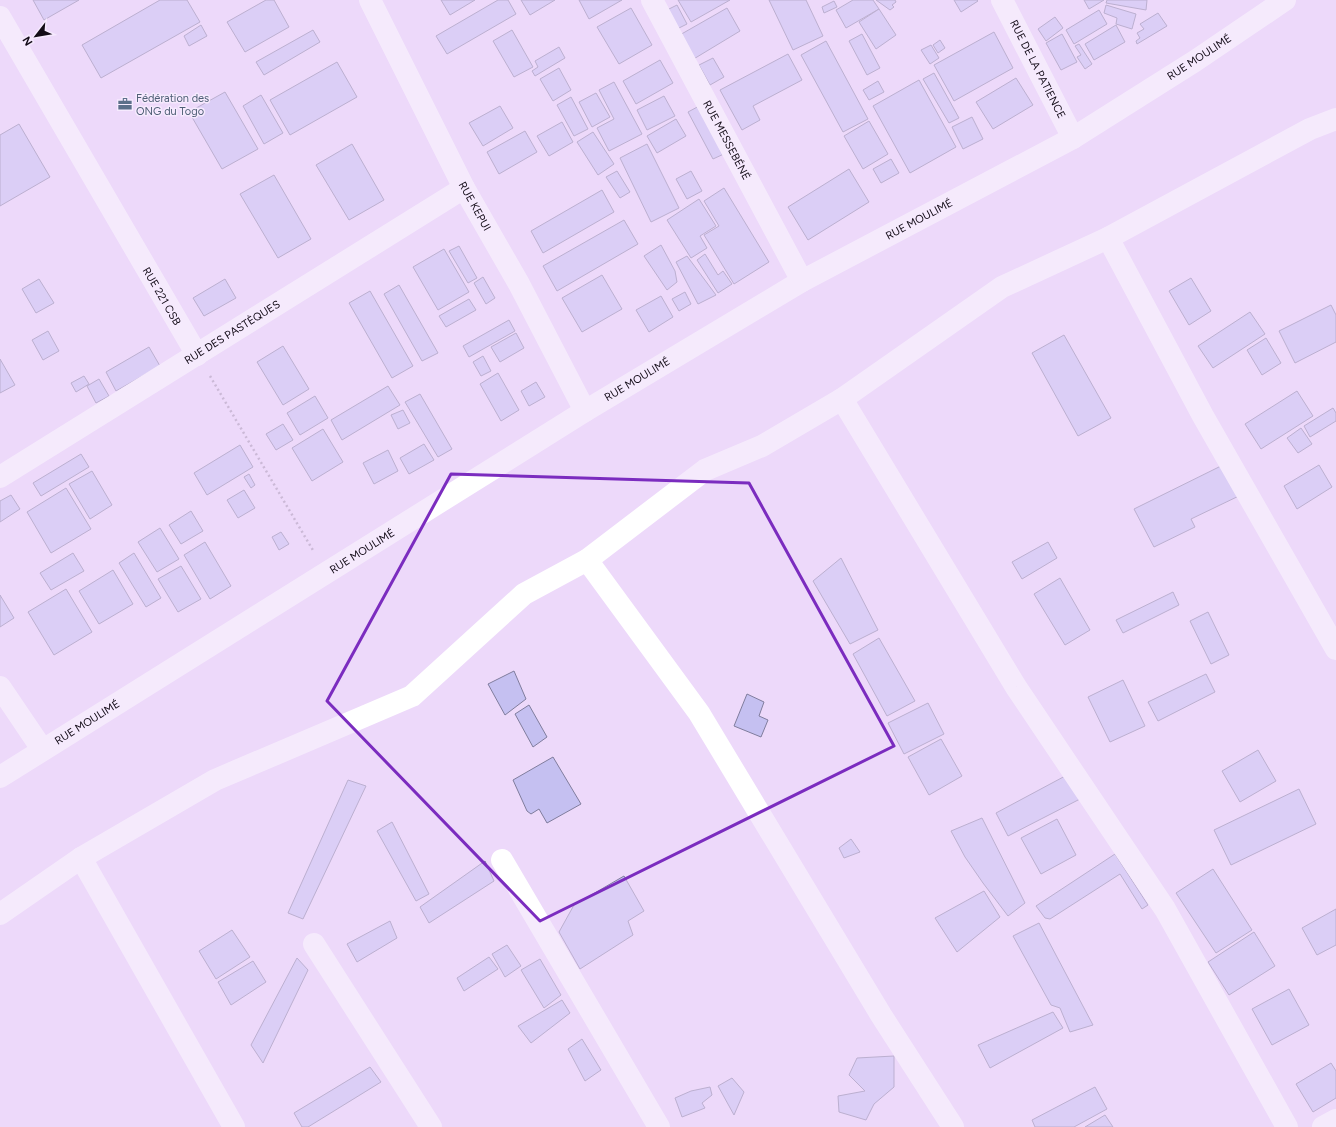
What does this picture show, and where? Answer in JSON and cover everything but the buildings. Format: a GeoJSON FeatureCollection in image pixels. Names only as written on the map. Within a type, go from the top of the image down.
{"type":"FeatureCollection","features":[{"type":"Feature","properties":{"kind":"street","name":"RUE KEPUI"},"geometry":{"type":"LineString","coordinates":[[370,0],[464,188],[519,284],[585,411]]}},
{"type":"Feature","properties":{"kind":"street","name":"RUE MESSEBÉNÉ"},"geometry":{"type":"LineString","coordinates":[[652,0],[802,281]]}},
{"type":"Feature","properties":{"kind":"street","name":"RUE DE LA PATIENCE"},"geometry":{"type":"LineString","coordinates":[[1002,0],[1073,138]]}},
{"type":"Feature","properties":{"kind":"street","name":"RUE MOULIMÉ"},"geometry":{"type":"LineString","coordinates":[[0,777],[42,749],[585,411],[802,281],[1073,138],[1195,61],[1285,0]]}},
{"type":"Feature","properties":{"kind":"street","name":"RUE 221 CSB"},"geometry":{"type":"LineString","coordinates":[[0,18],[197,355]]}},
{"type":"Feature","properties":{"kind":"street"},"geometry":{"type":"LineString","coordinates":[[0,914],[81,858],[215,780],[412,696],[524,594],[587,560],[705,470],[762,446],[842,398],[1002,287],[1108,238],[1310,129],[1336,119]]}},
{"type":"Feature","properties":{"kind":"street","name":"RUE DES PASTÈQUES"},"geometry":{"type":"LineString","coordinates":[[0,477],[464,188]]}},
{"type":"Feature","properties":{"kind":"street"},"geometry":{"type":"LineString","coordinates":[[1108,238],[1203,416],[1336,649]]}},
{"type":"Feature","properties":{"kind":"street"},"geometry":{"type":"LineString","coordinates":[[842,398],[1016,687],[1165,909],[1287,1127]]}},
{"type":"Feature","properties":{"kind":"street"},"geometry":{"type":"LineString","coordinates":[[587,560],[699,713],[881,1015],[952,1127]]}},
{"type":"Feature","properties":{"kind":"street"},"geometry":{"type":"LineString","coordinates":[[0,687],[42,749]]}},
{"type":"Feature","properties":{"kind":"street"},"geometry":{"type":"LineString","coordinates":[[81,858],[234,1127]]}},
{"type":"Feature","properties":{"kind":"street"},"geometry":{"type":"LineString","coordinates":[[502,860],[659,1127]]}},
{"type":"Feature","properties":{"kind":"street"},"geometry":{"type":"LineString","coordinates":[[314,944],[431,1127]]}},
{"type":"Feature","properties":{"kind":"street"},"geometry":{"type":"LineString","coordinates":[[1323,1127],[1336,1120]]}},
{"type":"Feature","properties":{"kind":"path"},"geometry":{"type":"LineString","coordinates":[[197,355],[327,573]]}},
{"type":"Feature","properties":{"kind":"highlighted area"},"geometry":{"type":"Polygon","coordinates":[[[451,474],[749,483],[894,746],[540,921],[327,701],[451,474]]]}},
{"type":"Feature","properties":{"kind":"place","name":"Fédération des ONG du Togo"},"geometry":{"type":"Point","coordinates":[125,104]}}]}
